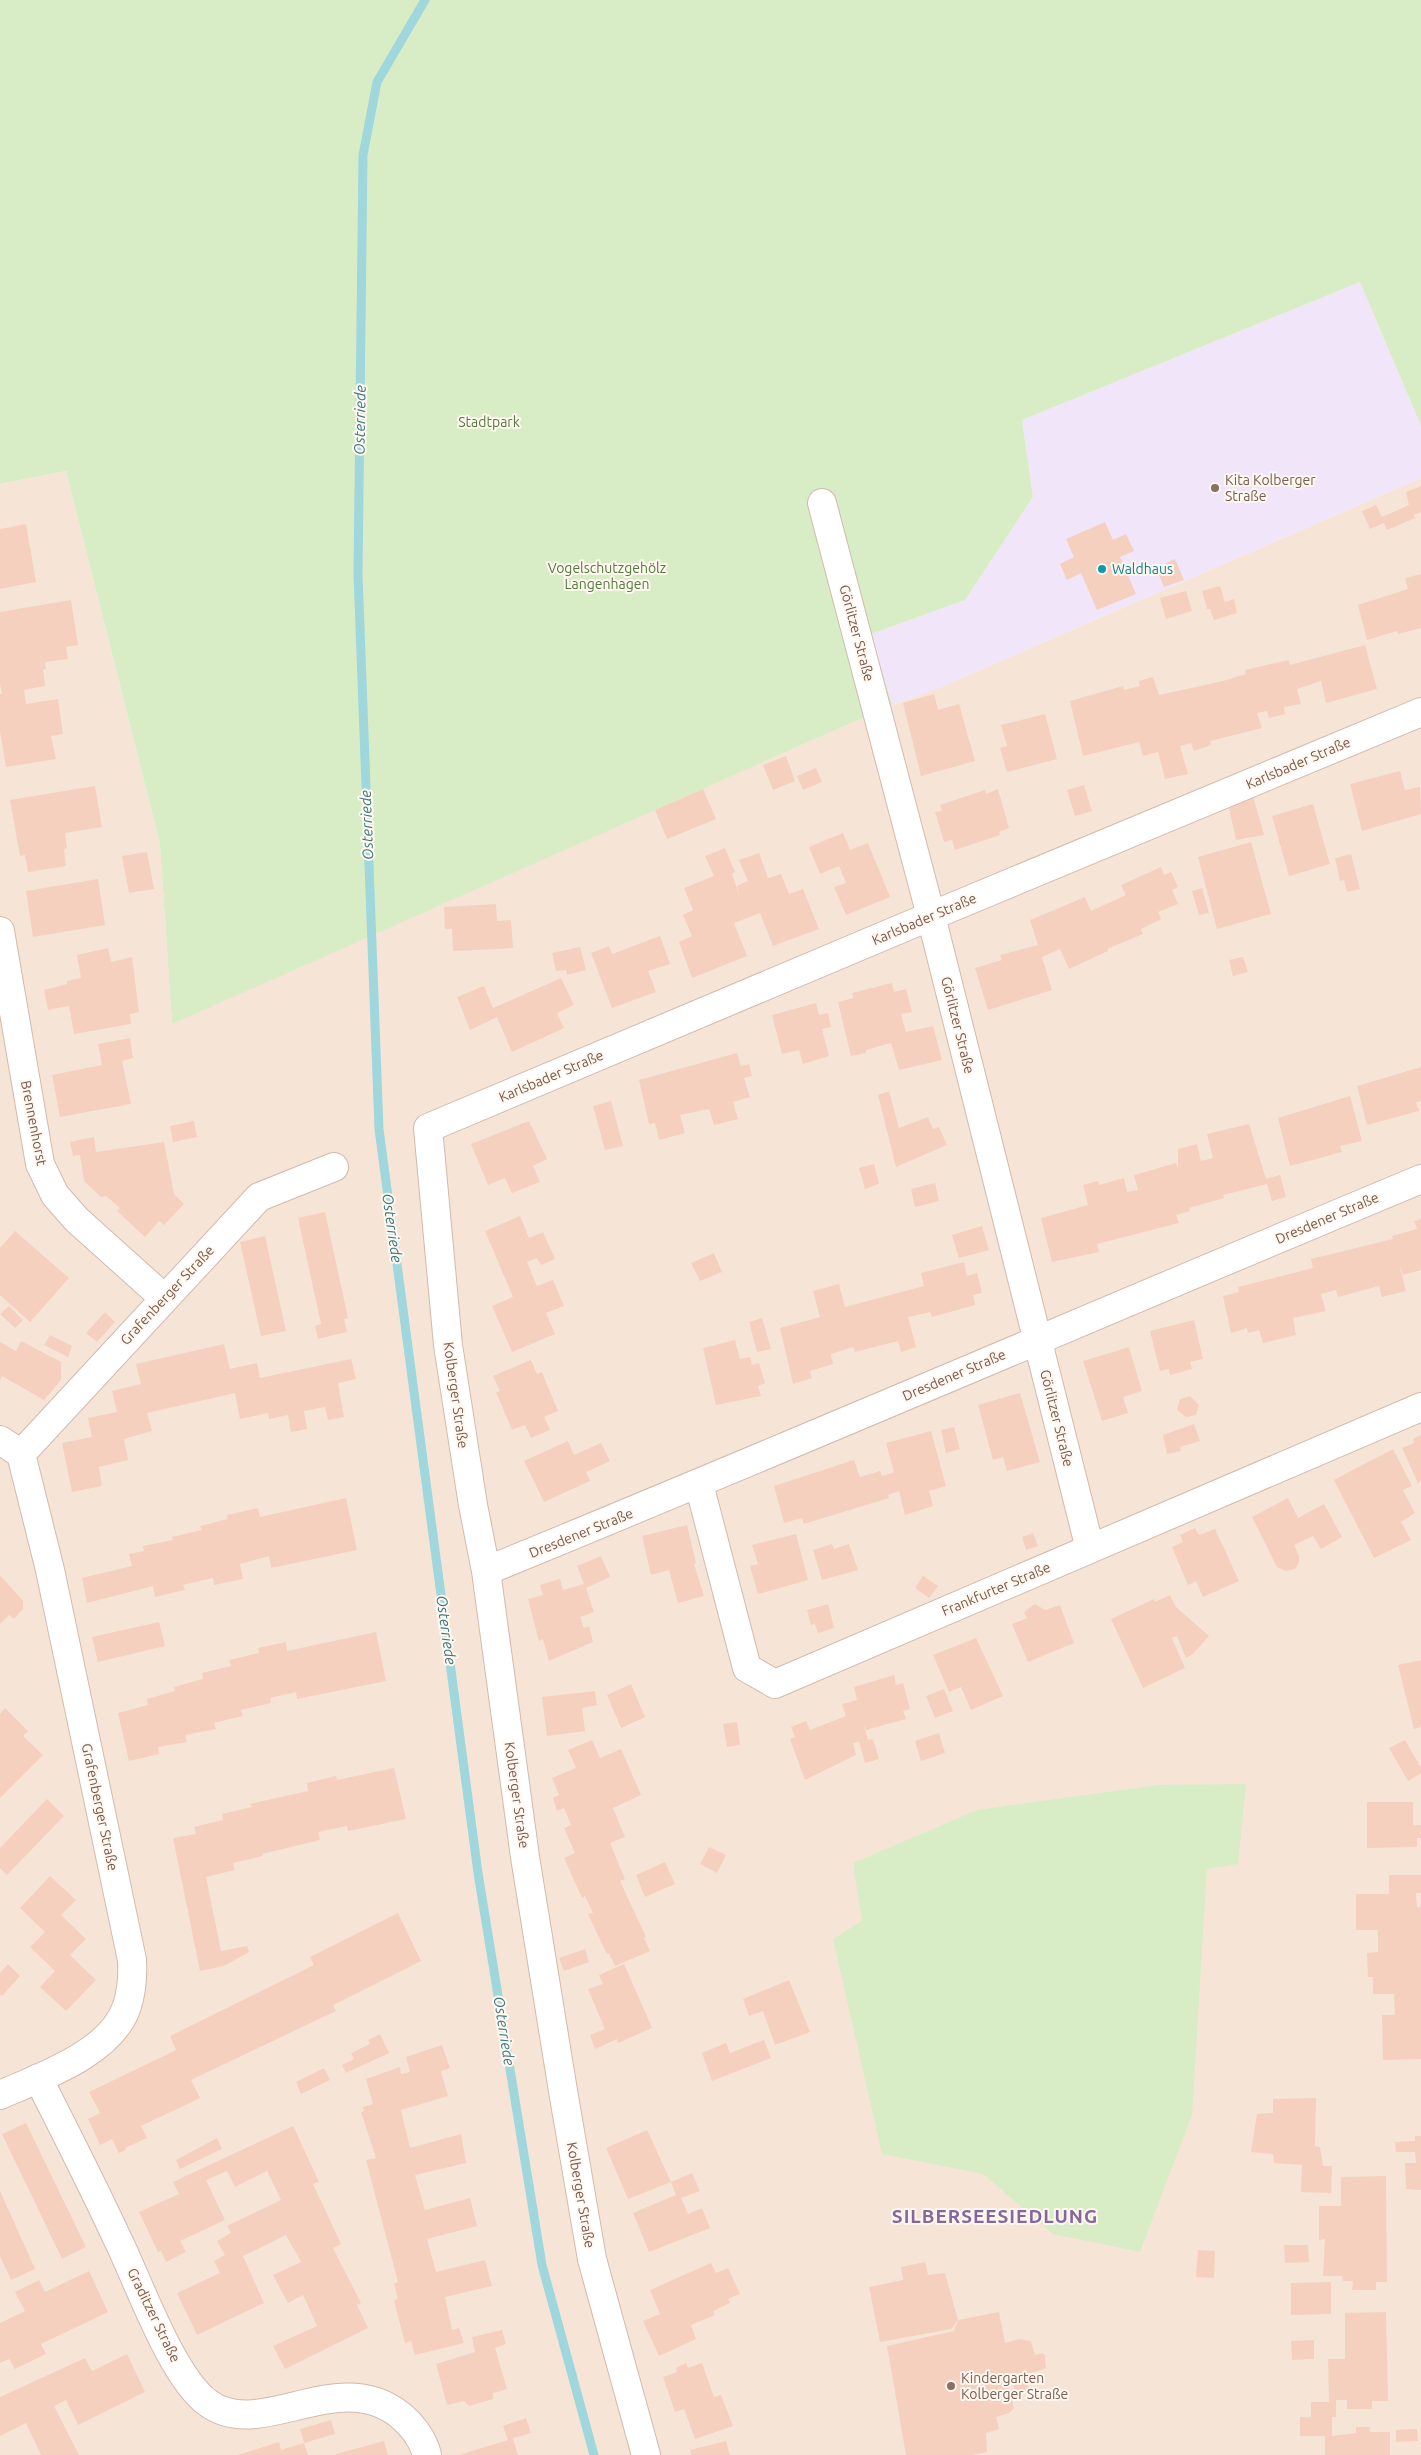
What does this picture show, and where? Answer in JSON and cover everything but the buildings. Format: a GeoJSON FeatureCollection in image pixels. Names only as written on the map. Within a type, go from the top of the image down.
{"type":"FeatureCollection","features":[{"type":"Feature","properties":{"kind":"street","name":"Görlitzer Straße"},"geometry":{"type":"LineString","coordinates":[[822,503],[931,916],[1090,1549]]}},
{"type":"Feature","properties":{"kind":"street","name":"Karlsbader Straße"},"geometry":{"type":"LineString","coordinates":[[428,1128],[1421,712]]}},
{"type":"Feature","properties":{"kind":"street","name":"Brennenhorst"},"geometry":{"type":"LineString","coordinates":[[0,931],[40,1164],[55,1195],[78,1220],[164,1298]]}},
{"type":"Feature","properties":{"kind":"street","name":"Kolberger Straße"},"geometry":{"type":"LineString","coordinates":[[428,1128],[448,1345],[473,1505],[486,1571],[525,1857],[592,2259],[646,2455]]}},
{"type":"Feature","properties":{"kind":"street","name":"Grafenberger Straße"},"geometry":{"type":"LineString","coordinates":[[0,2095],[68,2064],[91,2050],[113,2029],[127,2007],[133,1982],[132,1960],[54,1588],[11,1447],[164,1298],[259,1197],[334,1167]]}},
{"type":"Feature","properties":{"kind":"street","name":"Dresdener Straße"},"geometry":{"type":"LineString","coordinates":[[486,1571],[699,1484],[1421,1179]]}},
{"type":"Feature","properties":{"kind":"street","name":"Frankfurter Straße"},"geometry":{"type":"LineString","coordinates":[[699,1484],[747,1668],[775,1684],[1421,1407]]}},
{"type":"Feature","properties":{"kind":"street","name":"Graditzer Straße"},"geometry":{"type":"LineString","coordinates":[[38,2078],[118,2238],[171,2355],[207,2403],[223,2410],[242,2414],[262,2413],[322,2400],[364,2397],[381,2403],[408,2421],[420,2437],[427,2455]]}},
{"type":"Feature","properties":{"kind":"shaded area","name":"Kita Kolberger Straße"},"geometry":{"type":"Polygon","coordinates":[[[1360,282],[1421,426],[1421,478],[941,687],[892,705],[871,634],[965,600],[1033,497],[1022,420],[1360,282]]]}},
{"type":"Feature","properties":{"kind":"shaded area"},"geometry":{"type":"Polygon","coordinates":[[[66,471],[160,844],[172,1023],[892,705],[941,687],[1421,478],[1421,2455],[0,2455],[0,484],[66,471]]]}},
{"type":"Feature","properties":{"kind":"green space","name":"Stadtpark"},"geometry":{"type":"Polygon","coordinates":[[[0,0],[1421,0],[1421,426],[1360,282],[1022,420],[1033,497],[965,600],[871,634],[892,705],[172,1024],[160,844],[66,471],[0,484],[0,0]]]}},
{"type":"Feature","properties":{"kind":"green space"},"geometry":{"type":"Polygon","coordinates":[[[1246,1784],[1238,1864],[1207,1869],[1192,2115],[1140,2252],[1053,2234],[983,2174],[882,2154],[833,1939],[862,1921],[853,1863],[977,1810],[1158,1785],[1246,1784]]]}},
{"type":"Feature","properties":{"kind":"waterway","name":"Osterriede"},"geometry":{"type":"LineString","coordinates":[[425,0],[377,82],[363,155],[358,575],[379,1129],[478,1873],[542,2265],[594,2455]]}},
{"type":"Feature","properties":{"kind":"place","name":"Kita Kolberger Straße"},"geometry":{"type":"Point","coordinates":[1215,488]}},
{"type":"Feature","properties":{"kind":"place","name":"Waldhaus"},"geometry":{"type":"Point","coordinates":[1102,569]}},
{"type":"Feature","properties":{"kind":"place","name":"Kindergarten Kolberger Straße"},"geometry":{"type":"Point","coordinates":[951,2386]}},
{"type":"Feature","properties":{"kind":"district","name":"SILBERSEESIEDLUNG"},"geometry":{"type":"Point","coordinates":[995,2216]}},
{"type":"Feature","properties":{"kind":"park label","name":"Vogelschutzgehölz Langenhagen"},"geometry":{"type":"Point","coordinates":[607,576]}}]}
